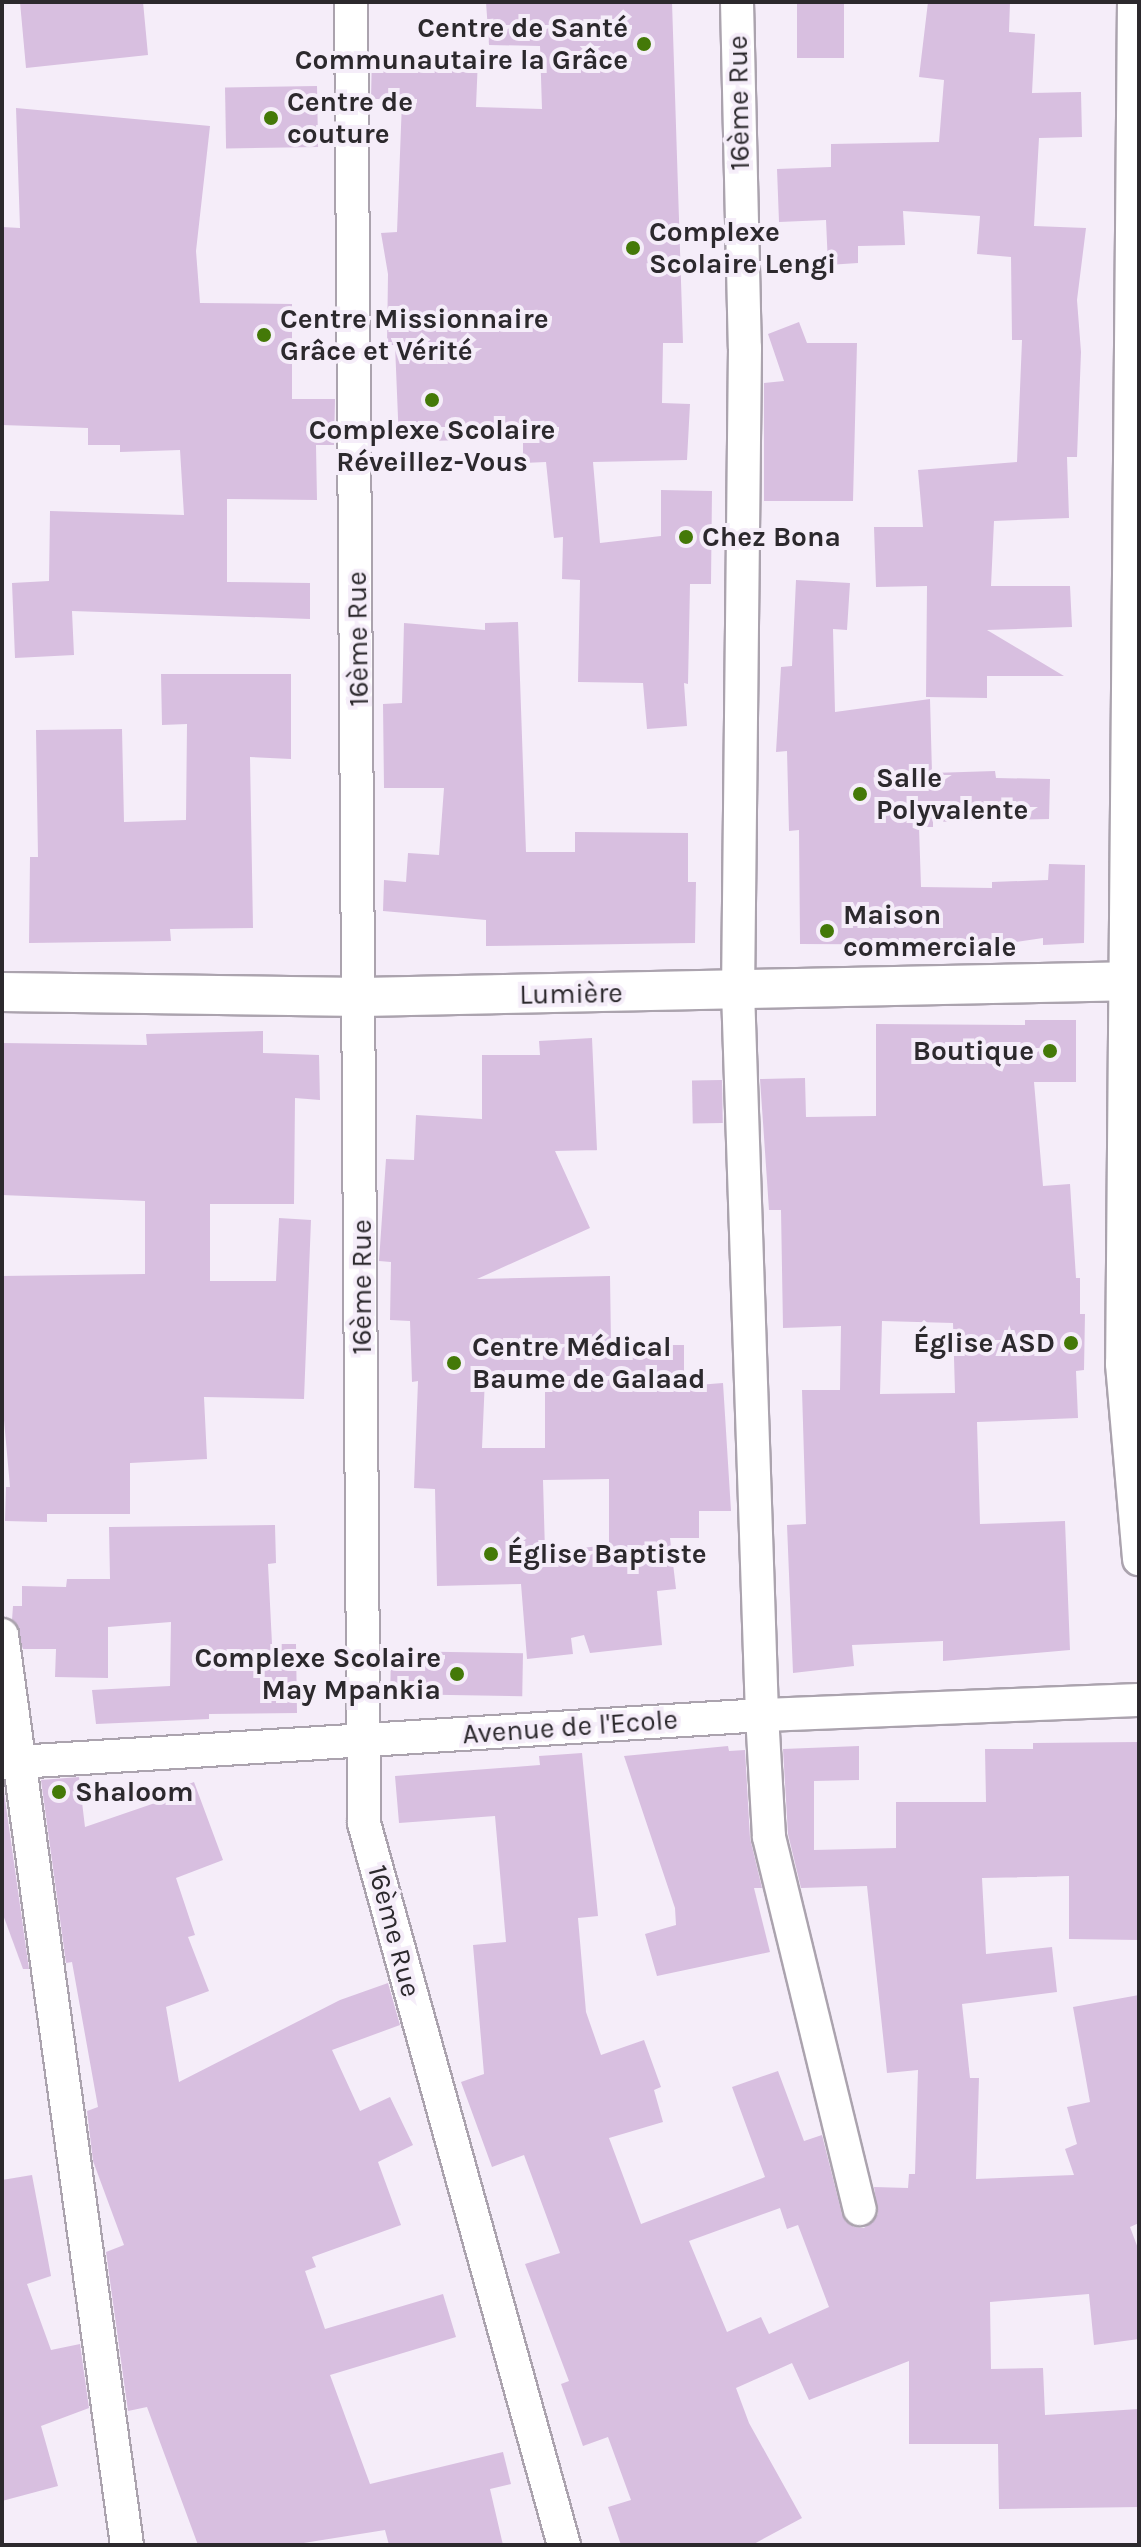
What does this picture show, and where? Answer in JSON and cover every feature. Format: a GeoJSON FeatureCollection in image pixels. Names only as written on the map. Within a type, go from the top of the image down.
{"type":"FeatureCollection","features":[{"type":"Feature","properties":{"kind":"street","name":"16ème Rue"},"geometry":{"type":"LineString","coordinates":[[351,2],[362,997],[364,1823],[564,2545]]}},
{"type":"Feature","properties":{"kind":"street","name":"16ème Rue"},"geometry":{"type":"LineString","coordinates":[[737,2],[745,348],[738,991],[762,1715],[769,1837],[860,2209]]}},
{"type":"Feature","properties":{"kind":"street"},"geometry":{"type":"LineString","coordinates":[[1134,2],[1133,726],[1122,1364],[1139,1559]]}},
{"type":"Feature","properties":{"kind":"street","name":"Lumière"},"geometry":{"type":"LineString","coordinates":[[2,992],[362,997],[1130,981]]}},
{"type":"Feature","properties":{"kind":"street"},"geometry":{"type":"LineString","coordinates":[[2,1635],[11,1762],[127,2545]]}},
{"type":"Feature","properties":{"kind":"street","name":"Avenue de l'Ecole"},"geometry":{"type":"LineString","coordinates":[[11,1762],[762,1715],[1139,1700]]}},
{"type":"Feature","properties":{"kind":"building"},"geometry":{"type":"Polygon","coordinates":[[[20,2],[143,2],[148,55],[26,68],[20,2]]]}},
{"type":"Feature","properties":{"kind":"building"},"geometry":{"type":"Polygon","coordinates":[[[486,2],[672,2],[683,343],[663,343],[662,403],[690,404],[687,460],[593,462],[600,543],[661,536],[661,490],[712,491],[711,584],[690,584],[688,684],[684,683],[687,726],[647,729],[643,683],[578,682],[580,580],[562,579],[563,537],[554,538],[546,462],[523,463],[523,438],[399,442],[395,345],[387,345],[388,274],[381,233],[397,232],[402,101],[371,99],[372,53],[478,58],[476,107],[542,109],[540,46],[489,45],[486,2]]]}},
{"type":"Feature","properties":{"kind":"building"},"geometry":{"type":"Polygon","coordinates":[[[797,2],[844,2],[844,58],[797,58],[797,2]]]}},
{"type":"Feature","properties":{"kind":"building"},"geometry":{"type":"Polygon","coordinates":[[[928,2],[1010,2],[1009,32],[1035,34],[1032,93],[1081,92],[1082,137],[1039,138],[1034,226],[1086,228],[1077,300],[1081,352],[1077,457],[1067,457],[1069,518],[994,521],[991,586],[1070,586],[1072,627],[987,630],[1064,676],[987,676],[987,698],[926,697],[927,586],[876,587],[874,527],[923,527],[918,470],[1017,462],[1022,340],[1012,340],[1011,257],[977,254],[980,216],[903,211],[905,245],[858,246],[858,263],[828,265],[826,220],[779,222],[777,169],[831,167],[831,144],[939,142],[944,80],[919,77],[928,2]]]}},
{"type":"Feature","properties":{"kind":"building","name":"Centre de couture"},"geometry":{"type":"Polygon","coordinates":[[[317,86],[318,147],[226,149],[225,88],[317,86]]]}},
{"type":"Feature","properties":{"kind":"building"},"geometry":{"type":"Polygon","coordinates":[[[16,108],[210,126],[196,251],[200,303],[292,304],[292,399],[335,399],[334,445],[316,445],[317,500],[227,499],[227,582],[310,583],[310,619],[72,611],[74,655],[15,658],[12,583],[49,581],[50,511],[184,515],[180,450],[120,452],[120,445],[88,445],[88,428],[2,425],[2,227],[20,228],[16,108]]]}},
{"type":"Feature","properties":{"kind":"building"},"geometry":{"type":"Polygon","coordinates":[[[799,322],[807,343],[857,343],[853,501],[764,501],[764,383],[784,381],[768,334],[799,322]]]}},
{"type":"Feature","properties":{"kind":"building"},"geometry":{"type":"Polygon","coordinates":[[[796,580],[850,583],[847,630],[833,629],[835,712],[930,699],[932,773],[995,771],[996,778],[1050,779],[1049,819],[933,822],[933,827],[919,827],[921,887],[992,888],[992,882],[1048,880],[1049,864],[1085,865],[1084,943],[1043,945],[1043,938],[997,945],[800,944],[799,830],[789,831],[787,751],[776,752],[781,667],[792,666],[796,580]]]}},
{"type":"Feature","properties":{"kind":"building"},"geometry":{"type":"Polygon","coordinates":[[[518,622],[526,852],[575,852],[575,832],[688,833],[688,882],[696,882],[695,943],[486,946],[486,920],[383,911],[384,880],[406,882],[408,853],[439,855],[444,788],[384,788],[383,704],[402,703],[404,623],[485,630],[485,623],[518,622]]]}},
{"type":"Feature","properties":{"kind":"building"},"geometry":{"type":"Polygon","coordinates":[[[161,674],[291,674],[291,759],[250,757],[253,928],[170,929],[171,941],[29,943],[30,857],[38,857],[36,730],[122,729],[124,822],[186,820],[187,724],[162,725],[161,674]]]}},
{"type":"Feature","properties":{"kind":"building"},"geometry":{"type":"Polygon","coordinates":[[[1025,1020],[1076,1020],[1076,1082],[1034,1082],[1043,1186],[1070,1184],[1076,1278],[1080,1278],[1080,1314],[1085,1314],[1084,1370],[1076,1371],[1078,1418],[977,1422],[980,1524],[1065,1521],[1070,1650],[943,1661],[943,1641],[852,1645],[854,1666],[793,1673],[787,1525],[806,1524],[802,1390],[840,1390],[841,1326],[783,1328],[781,1210],[769,1210],[760,1079],[805,1078],[806,1117],[876,1116],[876,1024],[1025,1025],[1025,1020]],[[882,1321],[880,1394],[955,1393],[953,1323],[882,1321]]]}},
{"type":"Feature","properties":{"kind":"building"},"geometry":{"type":"Polygon","coordinates":[[[263,1031],[263,1053],[319,1055],[320,1100],[295,1098],[294,1204],[210,1204],[210,1281],[276,1281],[279,1218],[311,1220],[304,1399],[204,1397],[207,1459],[130,1463],[130,1514],[47,1514],[47,1522],[5,1521],[6,1487],[10,1487],[2,1398],[2,1276],[145,1274],[145,1201],[2,1195],[2,1043],[147,1045],[146,1034],[263,1031]]]}},
{"type":"Feature","properties":{"kind":"building"},"geometry":{"type":"Polygon","coordinates":[[[592,1038],[597,1150],[555,1151],[590,1228],[477,1279],[610,1276],[611,1345],[684,1345],[684,1386],[723,1383],[731,1511],[699,1511],[699,1538],[670,1538],[676,1589],[657,1591],[662,1645],[590,1653],[584,1635],[571,1638],[573,1654],[527,1659],[521,1584],[437,1586],[435,1489],[414,1488],[418,1381],[412,1382],[410,1321],[390,1320],[391,1262],[379,1261],[386,1159],[414,1160],[416,1115],[482,1119],[482,1055],[540,1055],[539,1041],[592,1038]],[[545,1375],[485,1378],[482,1448],[545,1448],[545,1375]],[[609,1479],[543,1480],[545,1552],[609,1545],[609,1479]]]}},
{"type":"Feature","properties":{"kind":"building"},"geometry":{"type":"Polygon","coordinates":[[[722,1080],[723,1123],[693,1124],[692,1081],[722,1080]]]}},
{"type":"Feature","properties":{"kind":"building"},"geometry":{"type":"Polygon","coordinates":[[[275,1525],[276,1563],[268,1564],[272,1644],[296,1644],[297,1713],[209,1714],[209,1719],[96,1724],[92,1690],[170,1686],[171,1622],[108,1627],[108,1678],[55,1677],[56,1649],[23,1649],[12,1620],[13,1606],[22,1606],[22,1586],[66,1587],[67,1579],[110,1579],[109,1527],[275,1525]]]}},
{"type":"Feature","properties":{"kind":"building","name":"Complexe Scolaire May Mpankia"},"geometry":{"type":"Polygon","coordinates":[[[391,1651],[523,1653],[522,1696],[390,1694],[391,1651]]]}},
{"type":"Feature","properties":{"kind":"building"},"geometry":{"type":"Polygon","coordinates":[[[1139,1742],[1139,1940],[1069,1939],[1069,1876],[982,1878],[986,1954],[1052,1947],[1057,1992],[962,2004],[970,2078],[979,2078],[976,2179],[1074,2175],[1065,2149],[1077,2144],[1067,2107],[1090,2102],[1073,2007],[1139,1995],[1139,2223],[1130,2227],[1139,2251],[1139,2339],[1094,2345],[1089,2294],[990,2302],[991,2369],[1043,2368],[1045,2415],[1139,2409],[1139,2507],[999,2509],[998,2444],[909,2444],[909,2361],[809,2400],[792,2363],[736,2388],[749,2423],[802,2518],[752,2545],[621,2545],[608,2507],[631,2500],[608,2437],[583,2446],[561,2384],[569,2381],[525,2264],[560,2253],[524,2155],[492,2167],[461,2082],[484,2074],[473,1945],[506,1942],[495,1816],[399,1823],[395,1776],[540,1765],[539,1756],[582,1753],[598,1916],[578,1918],[586,2012],[601,2055],[644,2040],[661,2087],[654,2090],[663,2122],[609,2138],[641,2224],[765,2177],[732,2087],[778,2071],[804,2141],[822,2135],[842,2214],[854,2227],[864,2228],[878,2214],[874,2187],[908,2188],[909,2174],[915,2174],[918,2070],[887,2073],[867,1886],[801,1888],[788,1834],[783,1749],[859,1746],[859,1780],[814,1781],[814,1850],[896,1848],[896,1802],[986,1802],[985,1749],[1033,1749],[1033,1743],[1139,1742]],[[780,2208],[689,2241],[727,2332],[761,2317],[769,2334],[829,2307],[798,2225],[787,2229],[780,2208]]]}},
{"type":"Feature","properties":{"kind":"building"},"geometry":{"type":"Polygon","coordinates":[[[728,1746],[729,1751],[745,1750],[750,1838],[762,1888],[754,1888],[770,1952],[657,1976],[645,1934],[676,1925],[675,1908],[624,1756],[728,1746]]]}},
{"type":"Feature","properties":{"kind":"building"},"geometry":{"type":"Polygon","coordinates":[[[79,1777],[85,1827],[155,1803],[153,1798],[194,1782],[223,1860],[176,1878],[195,1935],[188,1937],[209,1991],[166,2007],[179,2082],[340,2000],[388,1983],[400,2025],[332,2050],[360,2111],[390,2097],[413,2145],[378,2162],[401,2225],[312,2257],[316,2267],[305,2271],[325,2329],[443,2294],[456,2337],[330,2375],[370,2484],[503,2452],[511,2484],[490,2489],[503,2545],[389,2545],[385,2530],[291,2545],[198,2545],[147,2407],[128,2411],[106,2252],[124,2245],[93,2161],[87,2111],[98,2107],[72,1962],[66,1963],[41,1780],[79,1777]]]}},
{"type":"Feature","properties":{"kind":"building"},"geometry":{"type":"Polygon","coordinates":[[[2,1785],[29,1969],[23,1969],[2,1912],[2,1785]]]}},
{"type":"Feature","properties":{"kind":"building"},"geometry":{"type":"Polygon","coordinates":[[[32,2175],[51,2276],[27,2284],[51,2350],[80,2344],[89,2408],[41,2426],[58,2486],[2,2501],[2,2180],[32,2175]]]}},
{"type":"Feature","properties":{"kind":"place","name":"Centre de Santé Communautaire la Grâce"},"geometry":{"type":"Point","coordinates":[644,44]}},
{"type":"Feature","properties":{"kind":"place","name":"Centre de couture"},"geometry":{"type":"Point","coordinates":[271,118]}},
{"type":"Feature","properties":{"kind":"place","name":"Complexe Scolaire Lengi"},"geometry":{"type":"Point","coordinates":[633,248]}},
{"type":"Feature","properties":{"kind":"place","name":"Centre Missionnaire Grâce et Vérité"},"geometry":{"type":"Point","coordinates":[264,335]}},
{"type":"Feature","properties":{"kind":"place","name":"Complexe Scolaire Réveillez-Vous"},"geometry":{"type":"Point","coordinates":[432,400]}},
{"type":"Feature","properties":{"kind":"place","name":"Chez Bona"},"geometry":{"type":"Point","coordinates":[686,537]}},
{"type":"Feature","properties":{"kind":"place","name":"Salle Polyvalente"},"geometry":{"type":"Point","coordinates":[860,794]}},
{"type":"Feature","properties":{"kind":"place","name":"Maison commerciale"},"geometry":{"type":"Point","coordinates":[827,931]}},
{"type":"Feature","properties":{"kind":"place","name":"Boutique"},"geometry":{"type":"Point","coordinates":[1050,1051]}},
{"type":"Feature","properties":{"kind":"place","name":"Église ASD"},"geometry":{"type":"Point","coordinates":[1071,1343]}},
{"type":"Feature","properties":{"kind":"place","name":"Centre Médical Baume de Galaad"},"geometry":{"type":"Point","coordinates":[454,1363]}},
{"type":"Feature","properties":{"kind":"place","name":"Église Baptiste"},"geometry":{"type":"Point","coordinates":[491,1554]}},
{"type":"Feature","properties":{"kind":"place","name":"Complexe Scolaire May Mpankia"},"geometry":{"type":"Point","coordinates":[457,1674]}},
{"type":"Feature","properties":{"kind":"place","name":"Shaloom"},"geometry":{"type":"Point","coordinates":[59,1792]}}]}
